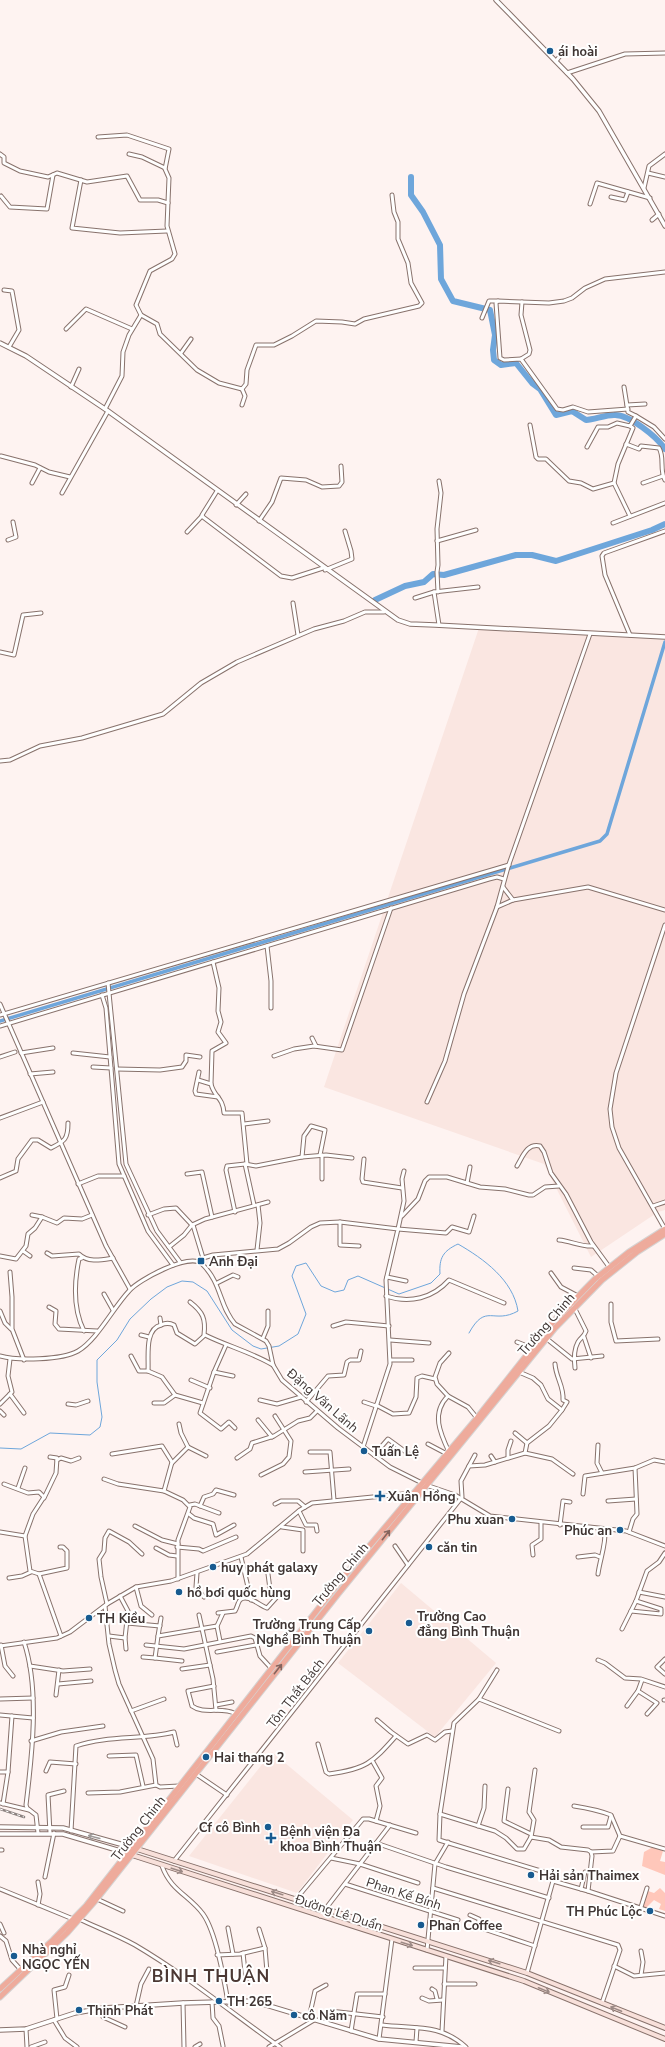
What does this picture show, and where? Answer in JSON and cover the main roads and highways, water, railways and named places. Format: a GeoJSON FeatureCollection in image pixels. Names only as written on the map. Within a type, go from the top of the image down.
{"type":"FeatureCollection","features":[{"type":"Feature","properties":{"kind":"highway","name":"Trường Chinh"},"geometry":{"type":"LineString","coordinates":[[134,1848],[179,1786],[193,1772],[271,1668],[304,1630],[344,1576],[425,1484],[520,1369],[532,1348],[578,1296],[599,1277],[640,1244],[665,1229]]}},
{"type":"Feature","properties":{"kind":"highway","name":"Trường Chinh"},"geometry":{"type":"LineString","coordinates":[[525,1361],[547,1339],[574,1307],[621,1264],[665,1234]]}},
{"type":"Feature","properties":{"kind":"highway","name":"Trường Chinh"},"geometry":{"type":"LineString","coordinates":[[425,1484],[448,1453],[520,1369]]}},
{"type":"Feature","properties":{"kind":"highway","name":"Trường Chinh"},"geometry":{"type":"LineString","coordinates":[[0,1989],[76,1919],[412,1499]]}},
{"type":"Feature","properties":{"kind":"highway","name":"Trường Chinh"},"geometry":{"type":"LineString","coordinates":[[0,1997],[97,1898],[129,1854]]}},
{"type":"Feature","properties":{"kind":"main road","name":"Đường Lê Duẩn"},"geometry":{"type":"LineString","coordinates":[[134,1848],[327,1908],[527,1973],[665,2028]]}},
{"type":"Feature","properties":{"kind":"main road","name":"Đường Lê Duẩn"},"geometry":{"type":"LineString","coordinates":[[129,1854],[162,1866],[524,1981],[665,2039]]}},
{"type":"Feature","properties":{"kind":"main road"},"geometry":{"type":"LineString","coordinates":[[524,1981],[527,1973]]}},
{"type":"Feature","properties":{"kind":"main road"},"geometry":{"type":"LineString","coordinates":[[630,2025],[633,2016]]}},
{"type":"Feature","properties":{"kind":"waterway"},"geometry":{"type":"LineString","coordinates":[[411,177],[411,195],[423,212],[440,245],[441,279],[453,301],[490,310],[495,335],[493,350],[494,360],[501,365],[516,363],[532,383],[540,389],[556,415],[572,411],[586,420],[611,415],[627,418],[635,422],[656,438],[665,449]]}},
{"type":"Feature","properties":{"kind":"waterway"},"geometry":{"type":"LineString","coordinates":[[375,600],[405,586],[424,582],[433,574],[444,575],[516,555],[532,555],[556,561],[652,530],[665,524]]}},
{"type":"Feature","properties":{"kind":"waterway"},"geometry":{"type":"LineString","coordinates":[[0,1021],[600,841],[607,834],[665,642]]}},
{"type":"Feature","properties":{"kind":"waterway"},"geometry":{"type":"LineString","coordinates":[[0,1448],[21,1449],[50,1433],[90,1435],[100,1427],[102,1417],[97,1382],[97,1360],[117,1340],[130,1319],[151,1299],[167,1287],[182,1281],[193,1282],[207,1291],[232,1330],[253,1346],[261,1349],[279,1346],[298,1334],[306,1314],[292,1276],[296,1266],[306,1263],[321,1286],[335,1292],[344,1290],[348,1280],[358,1276],[399,1294],[431,1283],[440,1274],[441,1259],[445,1252],[458,1244],[478,1256],[504,1280],[515,1300],[518,1311],[509,1315],[485,1316],[480,1318],[469,1333]]}},
{"type":"Feature","properties":{"kind":"railway"},"geometry":{"type":"LineString","coordinates":[[0,1809],[24,1817]]}},
{"type":"Feature","properties":{"kind":"place","name":"ái hoài"},"geometry":{"type":"Point","coordinates":[550,51]}},
{"type":"Feature","properties":{"kind":"place","name":"Anh Đại"},"geometry":{"type":"Point","coordinates":[201,1261]}},
{"type":"Feature","properties":{"kind":"place","name":"Tuấn Lệ"},"geometry":{"type":"Point","coordinates":[364,1451]}},
{"type":"Feature","properties":{"kind":"place","name":"Xuân Hồng"},"geometry":{"type":"Point","coordinates":[380,1496]}},
{"type":"Feature","properties":{"kind":"place","name":"Phu xuan"},"geometry":{"type":"Point","coordinates":[512,1519]}},
{"type":"Feature","properties":{"kind":"place","name":"Phúc an"},"geometry":{"type":"Point","coordinates":[620,1530]}},
{"type":"Feature","properties":{"kind":"place","name":"căn tin"},"geometry":{"type":"Point","coordinates":[429,1547]}},
{"type":"Feature","properties":{"kind":"place","name":"huy phát galaxy"},"geometry":{"type":"Point","coordinates":[213,1567]}},
{"type":"Feature","properties":{"kind":"place","name":"hồ bơi quốc hùng"},"geometry":{"type":"Point","coordinates":[179,1592]}},
{"type":"Feature","properties":{"kind":"place","name":"TH Kiều"},"geometry":{"type":"Point","coordinates":[89,1618]}},
{"type":"Feature","properties":{"kind":"place","name":"Trường Cao đẳng Bình Thuận"},"geometry":{"type":"Point","coordinates":[409,1623]}},
{"type":"Feature","properties":{"kind":"place","name":"Trường Trung Cấp Nghề Bình Thuận"},"geometry":{"type":"Point","coordinates":[369,1631]}},
{"type":"Feature","properties":{"kind":"place","name":"Hai thang 2"},"geometry":{"type":"Point","coordinates":[206,1757]}},
{"type":"Feature","properties":{"kind":"place","name":"Cf cô Bình"},"geometry":{"type":"Point","coordinates":[268,1827]}},
{"type":"Feature","properties":{"kind":"place","name":"Bệnh viện Đa khoa Bình Thuận"},"geometry":{"type":"Point","coordinates":[271,1838]}},
{"type":"Feature","properties":{"kind":"place","name":"Hải sản Thaimex"},"geometry":{"type":"Point","coordinates":[531,1875]}},
{"type":"Feature","properties":{"kind":"place","name":"TH Phúc Lộc"},"geometry":{"type":"Point","coordinates":[650,1911]}},
{"type":"Feature","properties":{"kind":"place","name":"Phan Coffee"},"geometry":{"type":"Point","coordinates":[421,1925]}},
{"type":"Feature","properties":{"kind":"place","name":"Nhà nghỉ NGỌC YẾN"},"geometry":{"type":"Point","coordinates":[14,1956]}},
{"type":"Feature","properties":{"kind":"place","name":"TH 265"},"geometry":{"type":"Point","coordinates":[219,2001]}},
{"type":"Feature","properties":{"kind":"place","name":"Thịnh Phát"},"geometry":{"type":"Point","coordinates":[79,2010]}},
{"type":"Feature","properties":{"kind":"place","name":"cô Năm"},"geometry":{"type":"Point","coordinates":[294,2015]}},
{"type":"Feature","properties":{"kind":"district","name":"BÌNH THUẬN"},"geometry":{"type":"Point","coordinates":[211,1976]}}]}
